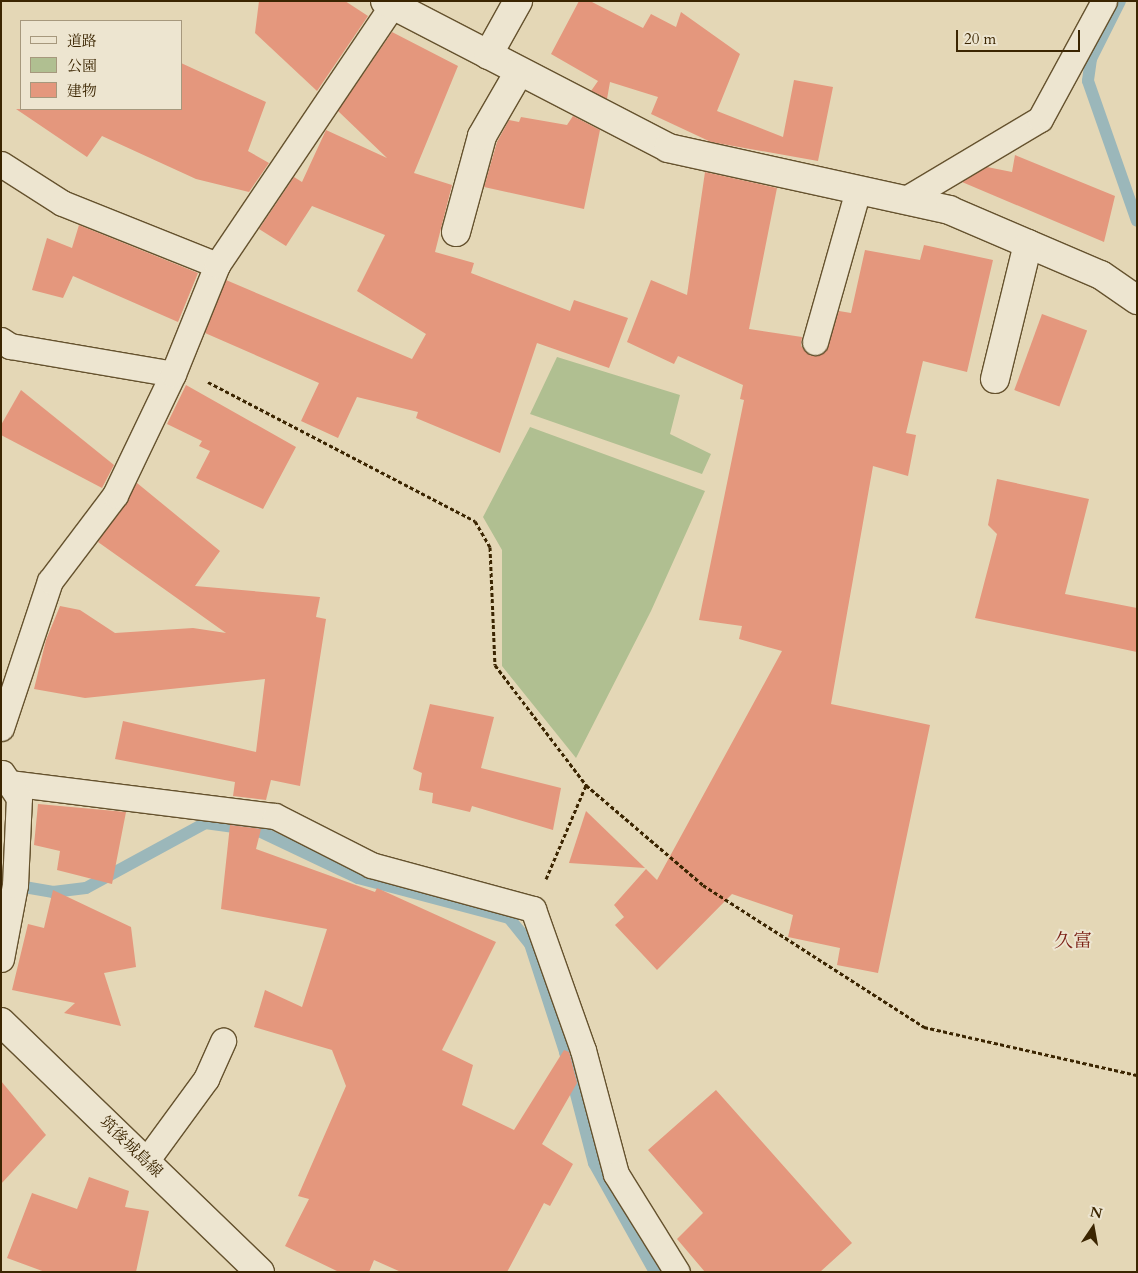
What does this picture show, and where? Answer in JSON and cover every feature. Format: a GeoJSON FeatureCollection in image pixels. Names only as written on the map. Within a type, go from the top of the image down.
{"type":"FeatureCollection","features":[{"type":"Feature","properties":{"kind":"street"},"geometry":{"type":"LineString","coordinates":[[488,55],[518,1]]}},
{"type":"Feature","properties":{"kind":"street"},"geometry":{"type":"LineString","coordinates":[[389,4],[668,148],[949,210],[1101,276],[1137,300]]}},
{"type":"Feature","properties":{"kind":"street"},"geometry":{"type":"LineString","coordinates":[[456,232],[482,136],[519,72]]}},
{"type":"Feature","properties":{"kind":"street"},"geometry":{"type":"LineString","coordinates":[[995,379],[1028,244]]}},
{"type":"Feature","properties":{"kind":"street","name":"筑後城島線"},"geometry":{"type":"LineString","coordinates":[[1,1022],[260,1272]]}},
{"type":"Feature","properties":{"kind":"lane"},"geometry":{"type":"LineString","coordinates":[[904,200],[1040,119],[1104,1]]}},
{"type":"Feature","properties":{"kind":"lane"},"geometry":{"type":"LineString","coordinates":[[1,728],[50,581],[115,495],[175,370],[217,264],[389,4]]}},
{"type":"Feature","properties":{"kind":"lane"},"geometry":{"type":"LineString","coordinates":[[1,164],[62,203],[217,264]]}},
{"type":"Feature","properties":{"kind":"lane"},"geometry":{"type":"LineString","coordinates":[[815,342],[858,190]]}},
{"type":"Feature","properties":{"kind":"lane"},"geometry":{"type":"LineString","coordinates":[[1,340],[10,346],[175,370]]}},
{"type":"Feature","properties":{"kind":"lane"},"geometry":{"type":"LineString","coordinates":[[5,778],[275,816],[371,866],[533,909],[583,1050],[616,1174],[677,1272]]}},
{"type":"Feature","properties":{"kind":"lane"},"geometry":{"type":"LineString","coordinates":[[1,959],[15,885],[19,798],[5,778]]}},
{"type":"Feature","properties":{"kind":"lane"},"geometry":{"type":"LineString","coordinates":[[146,1161],[206,1079],[223,1041]]}},
{"type":"Feature","properties":{"kind":"path"},"geometry":{"type":"LineString","coordinates":[[175,370],[475,521],[490,547],[496,665],[586,785],[703,885],[924,1026],[1137,1075]]}},
{"type":"Feature","properties":{"kind":"path"},"geometry":{"type":"LineString","coordinates":[[533,909],[586,785]]}},
{"type":"Feature","properties":{"kind":"green space"},"geometry":{"type":"Polygon","coordinates":[[[557,357],[680,395],[670,434],[711,454],[702,474],[530,414],[557,357]]]}},
{"type":"Feature","properties":{"kind":"green space"},"geometry":{"type":"Polygon","coordinates":[[[530,427],[705,491],[651,611],[576,758],[502,666],[502,550],[483,517],[530,427]]]}},
{"type":"Feature","properties":{"kind":"building"},"geometry":{"type":"Polygon","coordinates":[[[259,1],[345,1],[368,16],[317,91],[255,33],[259,1]]]}},
{"type":"Feature","properties":{"kind":"building"},"geometry":{"type":"Polygon","coordinates":[[[579,1],[590,1],[643,28],[651,14],[676,27],[681,12],[740,54],[717,111],[783,137],[794,80],[833,87],[818,161],[711,142],[651,114],[658,97],[610,82],[607,99],[591,91],[598,81],[551,54],[579,1]]]}},
{"type":"Feature","properties":{"kind":"building"},"geometry":{"type":"Polygon","coordinates":[[[392,32],[458,66],[414,173],[452,185],[435,252],[474,263],[471,273],[570,311],[574,300],[628,318],[609,368],[537,343],[500,453],[416,418],[418,412],[357,397],[338,438],[301,421],[319,383],[205,333],[226,280],[412,359],[426,334],[357,291],[385,235],[312,206],[286,246],[259,229],[294,177],[302,182],[326,130],[387,158],[338,111],[392,32]]]}},
{"type":"Feature","properties":{"kind":"building"},"geometry":{"type":"Polygon","coordinates":[[[182,63],[266,102],[248,151],[269,163],[249,192],[196,179],[102,136],[87,157],[16,109],[182,110],[182,63]]]}},
{"type":"Feature","properties":{"kind":"building"},"geometry":{"type":"Polygon","coordinates":[[[573,116],[600,130],[584,209],[484,187],[497,142],[509,120],[519,122],[521,117],[567,125],[573,116]]]}},
{"type":"Feature","properties":{"kind":"building"},"geometry":{"type":"Polygon","coordinates":[[[1015,155],[1115,196],[1104,242],[962,182],[987,167],[1012,172],[1015,155]]]}},
{"type":"Feature","properties":{"kind":"building"},"geometry":{"type":"Polygon","coordinates":[[[705,172],[777,188],[749,329],[802,337],[801,346],[811,356],[825,352],[839,311],[851,313],[865,250],[920,260],[924,245],[993,260],[967,372],[923,361],[906,433],[916,435],[908,476],[873,466],[831,704],[930,725],[878,973],[837,965],[840,948],[788,937],[793,915],[732,894],[657,970],[615,925],[624,917],[614,905],[646,869],[657,880],[782,651],[739,639],[742,626],[699,620],[744,400],[740,399],[743,385],[678,356],[674,364],[627,342],[651,280],[687,295],[705,172]]]}},
{"type":"Feature","properties":{"kind":"building"},"geometry":{"type":"Polygon","coordinates":[[[79,225],[198,273],[178,322],[73,276],[63,298],[32,290],[47,238],[72,248],[79,225]]]}},
{"type":"Feature","properties":{"kind":"building"},"geometry":{"type":"Polygon","coordinates":[[[1042,314],[1087,330],[1059,407],[1014,390],[1042,314]]]}},
{"type":"Feature","properties":{"kind":"building"},"geometry":{"type":"Polygon","coordinates":[[[186,385],[296,447],[263,509],[196,478],[210,451],[199,446],[202,441],[167,424],[186,385]]]}},
{"type":"Feature","properties":{"kind":"building"},"geometry":{"type":"Polygon","coordinates":[[[21,390],[114,465],[102,488],[1,435],[1,425],[21,390]]]}},
{"type":"Feature","properties":{"kind":"building"},"geometry":{"type":"Polygon","coordinates":[[[997,479],[1089,499],[1065,594],[1137,608],[1137,652],[975,618],[997,534],[988,525],[997,479]]]}},
{"type":"Feature","properties":{"kind":"building"},"geometry":{"type":"Polygon","coordinates":[[[137,483],[220,551],[195,586],[320,597],[316,617],[326,619],[300,786],[271,780],[266,800],[233,796],[235,782],[115,759],[123,721],[256,752],[265,679],[85,698],[34,689],[46,640],[60,606],[80,610],[115,633],[193,628],[226,633],[98,542],[137,483]]]}},
{"type":"Feature","properties":{"kind":"building"},"geometry":{"type":"Polygon","coordinates":[[[430,704],[494,717],[481,768],[561,788],[553,830],[472,806],[470,812],[432,803],[433,793],[419,790],[422,773],[413,769],[430,704]]]}},
{"type":"Feature","properties":{"kind":"building"},"geometry":{"type":"Polygon","coordinates":[[[38,804],[126,812],[112,884],[57,870],[60,851],[34,845],[38,804]]]}},
{"type":"Feature","properties":{"kind":"building"},"geometry":{"type":"Polygon","coordinates":[[[586,811],[645,868],[569,863],[586,811]]]}},
{"type":"Feature","properties":{"kind":"building"},"geometry":{"type":"Polygon","coordinates":[[[230,825],[261,829],[256,849],[375,892],[377,888],[496,942],[442,1050],[473,1065],[462,1105],[514,1130],[564,1050],[569,1052],[577,1083],[542,1144],[573,1164],[550,1206],[544,1203],[507,1272],[401,1272],[374,1260],[369,1272],[339,1272],[285,1246],[309,1199],[298,1196],[346,1086],[332,1050],[254,1027],[265,990],[302,1007],[327,929],[221,909],[230,825]]]}},
{"type":"Feature","properties":{"kind":"building"},"geometry":{"type":"Polygon","coordinates":[[[53,890],[131,927],[136,967],[104,973],[121,1026],[64,1013],[75,1003],[12,990],[28,924],[44,928],[53,890]]]}},
{"type":"Feature","properties":{"kind":"building"},"geometry":{"type":"Polygon","coordinates":[[[1,1081],[46,1135],[1,1184],[1,1081]]]}},
{"type":"Feature","properties":{"kind":"building"},"geometry":{"type":"Polygon","coordinates":[[[716,1090],[852,1243],[820,1272],[705,1272],[677,1239],[703,1213],[648,1150],[716,1090]]]}},
{"type":"Feature","properties":{"kind":"building"},"geometry":{"type":"Polygon","coordinates":[[[89,1177],[129,1191],[125,1207],[149,1211],[136,1272],[45,1272],[7,1258],[32,1193],[77,1209],[89,1177]]]}},
{"type":"Feature","properties":{"kind":"waterway"},"geometry":{"type":"LineString","coordinates":[[1120,1],[1091,59],[1088,81],[1137,221]]}},
{"type":"Feature","properties":{"kind":"waterway"},"geometry":{"type":"LineString","coordinates":[[1,883],[53,892],[86,888],[205,823],[257,830],[358,878],[509,918],[530,944],[565,1052],[594,1163],[655,1272]]}},
{"type":"Feature","properties":{"kind":"district","name":"久富"},"geometry":{"type":"Point","coordinates":[1073,942]}}]}
